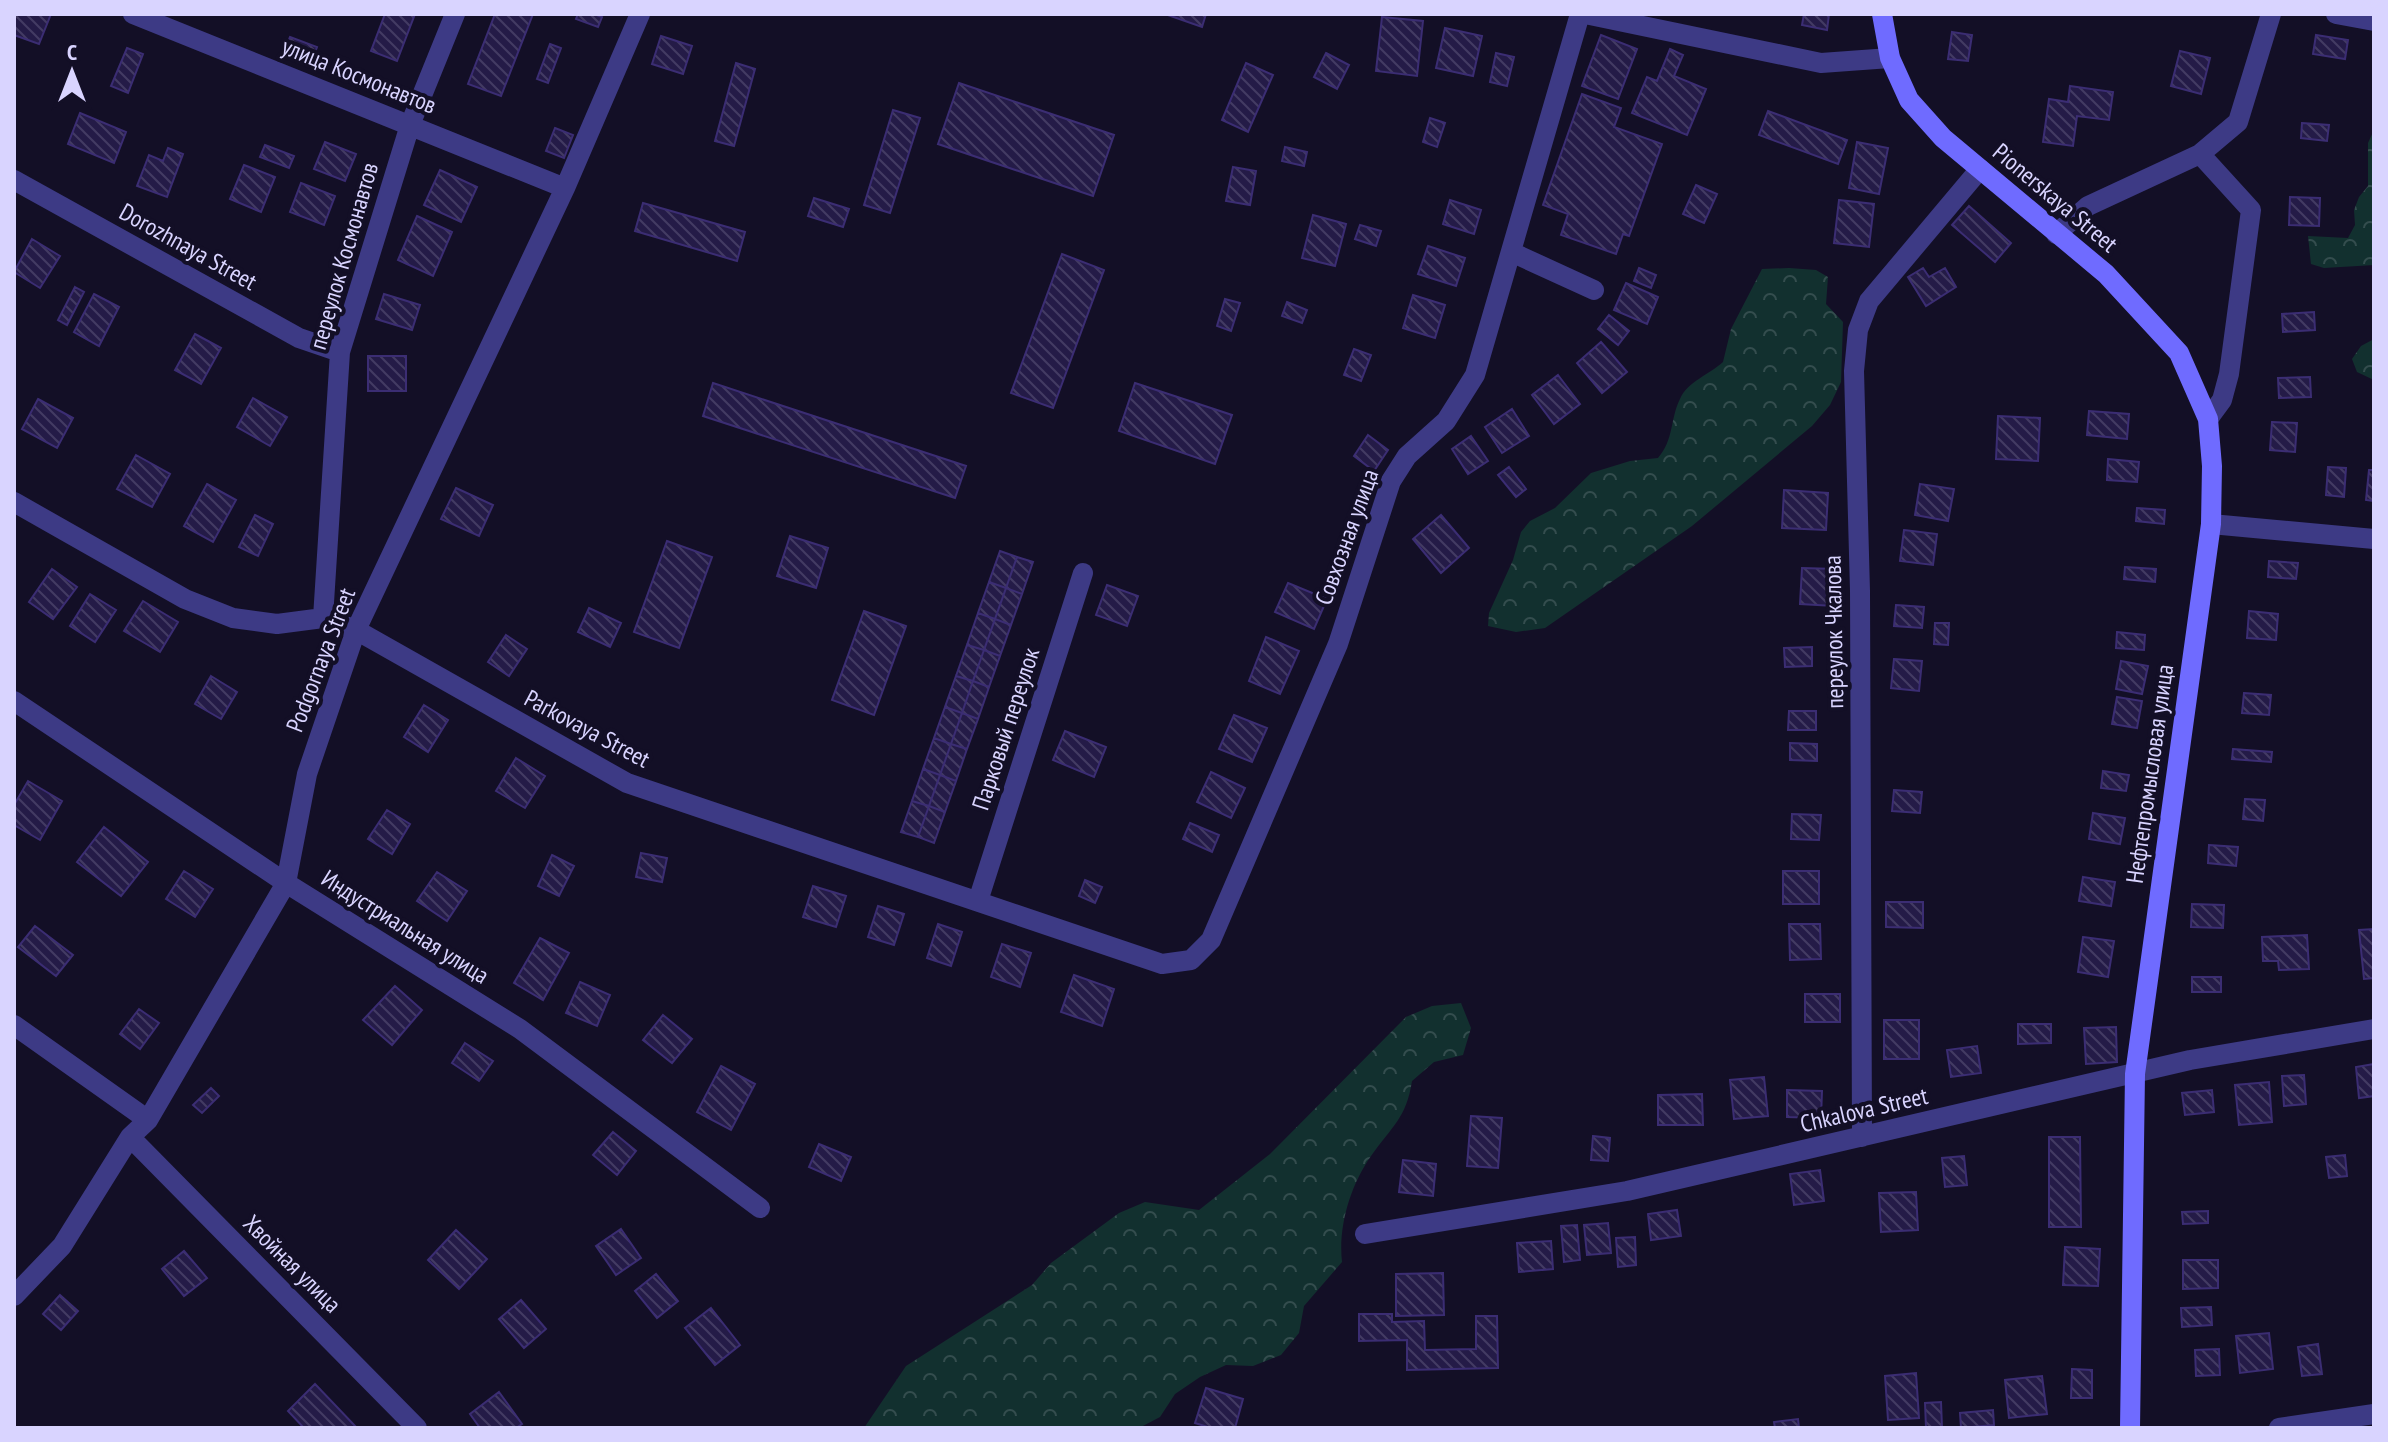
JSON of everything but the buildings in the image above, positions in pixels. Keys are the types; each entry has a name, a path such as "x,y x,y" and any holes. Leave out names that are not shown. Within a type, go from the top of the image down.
{"main road":[{"name":"Pionerskaya Street","path":"1882,14 1890,58 1909,100 1943,138 2106,274 2179,353 2208,419"},
{"name":"Нефтепромысловая улица","path":"2130,1428 2135,1074 2211,524 2208,419"}],"street":[{"name":"улица Космонавтов","path":"133,14 565,188"},
{"name":"переулок Космонавтов","path":"323,618 340,352 410,125 455,14"},
{"name":"Podgornaya Street","path":"14,1296 62,1246 130,1137 148,1120 286,883 307,774 356,630 565,188 640,14"},
{"path":"1582,14 1821,63 1890,58"},
{"name":"Совхозная улица","path":"1162,964 1191,960 1211,940 1338,644 1391,481 1407,456 1446,421 1475,375 1582,14"},
{"path":"2056,234 2088,206 2200,154 2238,122 2271,14"},
{"path":"2336,14 2374,21"},
{"name":"Нефтепромысловая улица","path":"2200,154 2251,210 2229,374 2222,400 2208,419"},
{"name":"переулок Чкалова","path":"1862,1137 1860,607 1854,371 1858,330 1869,301 1980,169"},
{"name":"Dorozhnaya Street","path":"14,180 299,338 340,352"},
{"path":"1511,252 1594,290"},
{"name":"Parkovaya Street","path":"14,502 185,599 233,618 277,624 323,618 356,630 627,783 1162,964"},
{"path":"2211,524 2374,539"},
{"name":"Парковый переулок","path":"978,901 1083,573"},
{"name":"Индустриальная улица","path":"14,701 286,883 520,1029 760,1208"},
{"path":"14,1025 148,1120"},
{"name":"Chkalova Street","path":"1365,1234 1627,1191 2190,1060 2374,1029"},
{"name":"Хвойная улица","path":"130,1137 417,1428"},
{"path":"2279,1428 2374,1414"}],"green space":[{"path":"2374,130 2374,265 2324,268 2311,264 2308,236 2348,238 2355,225 2354,210 2368,186 2368,143"},
{"path":"1762,269 1816,270 1828,277 1826,304 1843,322 1841,382 1830,405 1812,426 1692,526 1545,628 1516,632 1488,626 1489,613 1513,560 1521,532 1530,521 1555,508 1591,473 1630,461 1658,458 1667,444 1683,393 1723,362 1731,329"},
{"path":"2374,339 2374,380 2357,372 2352,359 2361,346"},
{"path":"1461,1003 1471,1028 1463,1055 1434,1062 1412,1081 1402,1114 1371,1156 1352,1193 1344,1221 1342,1262 1304,1306 1299,1333 1281,1355 1253,1366 1226,1365 1200,1377 1175,1394 1160,1417 1139,1428 864,1428 906,1366 1032,1285 1051,1263 1119,1213 1145,1202 1199,1210 1270,1154 1406,1017 1432,1006"}]}
